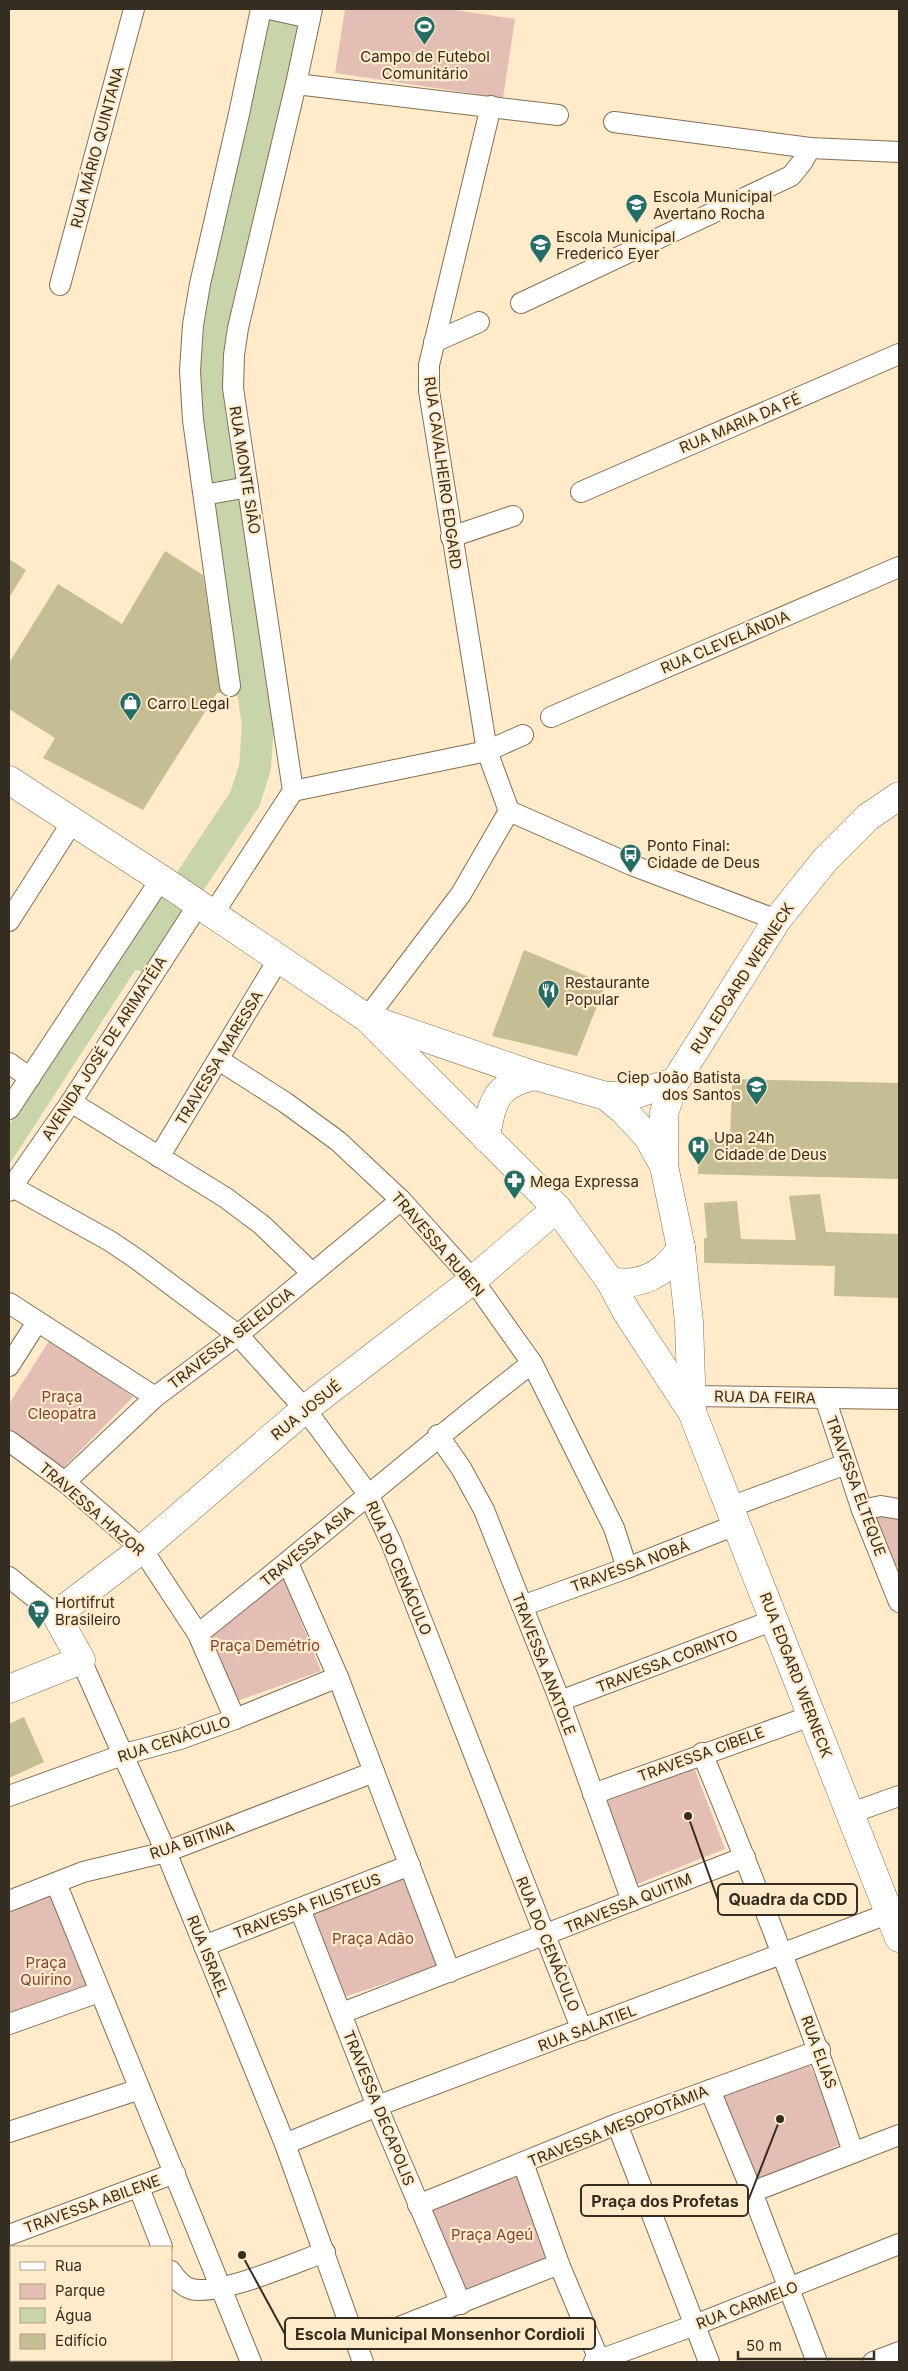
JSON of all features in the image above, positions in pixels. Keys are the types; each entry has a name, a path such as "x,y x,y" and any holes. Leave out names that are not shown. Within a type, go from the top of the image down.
{"main road":[{"path":"9,780 367,1018 557,1208 610,1282 626,1311 692,1404"},
{"name":"RUA EDGARD WERNECK","path":"664,1166 664,1112 675,1082 777,920 825,860 868,817 899,796"},
{"path":"367,1018 536,1076 606,1096 632,1094 675,1082"},
{"path":"486,1138 488,1122 495,1101 502,1090 519,1079 536,1076"},
{"path":"606,1096 624,1111 648,1137 664,1166 681,1248 689,1322 692,1404"},
{"name":"RUA JOSUÉ","path":"56,1615 142,1549 304,1409 473,1280 557,1208"},
{"path":"610,1282 630,1283 646,1280 670,1264 681,1248"},
{"name":"RUA EDGARD WERNECK","path":"692,1404 811,1716 899,1938"},
{"name":"RUA ISRAEL","path":"56,1615 81,1660"},
{"path":"9,1689 81,1660"}],"street":[{"name":"RUA MÁRIO QUINTANA","path":"60,285 134,9"},
{"path":"268,9 306,14"},
{"name":"RUA MONTE SIÃO","path":"268,9 239,114 200,284 193,325 190,371 193,420 225,491 293,791"},
{"name":"RUA MONTE SIÃO","path":"230,686 225,491 234,355 296,84 306,14"},
{"path":"296,84 558,115"},
{"name":"RUA CAVALHEIRO EDGARD","path":"491,106 434,342 429,365 429,391 451,538 487,751 509,811"},
{"path":"614,122 810,148 899,152"},
{"path":"521,303 791,176 803,161 810,148"},
{"path":"434,342 479,322"},
{"name":"RUA MARIA DA FÉ","path":"581,492 899,354"},
{"path":"451,538 513,516"},
{"name":"RUA CLEVELÂNDIA","path":"552,717 899,567"},
{"path":"9,1109 30,1078 186,896 293,791 487,751 523,735"},
{"path":"367,1018 461,894 509,811 634,866 777,920"},
{"path":"9,921 73,821"},
{"name":"AVENIDA JOSÉ DE ARIMATÉIA","path":"10,1188 72,1102 186,896"},
{"name":"TRAVESSA MARESSA","path":"160,1157 197,1092 219,1060 278,960"},
{"name":"TRAVESSA RUBEN","path":"219,1060 286,1103 338,1141 401,1200 473,1280 532,1363 614,1528 628,1568"},
{"path":"9,1063 30,1078"},
{"path":"72,1102 197,1179 262,1225 312,1273"},
{"name":"RUA DO CENÁCULO","path":"10,1188 124,1250 238,1335 304,1409 368,1494 391,1542 582,2030"},
{"name":"TRAVESSA SELEUCIA","path":"65,1482 155,1397 238,1335 401,1200"},
{"path":"9,1303 155,1397"},
{"path":"9,1366 37,1322"},
{"name":"TRAVESSA ASIA","path":"198,1634 288,1563 438,1435 532,1363"},
{"name":"RUA DA FEIRA","path":"692,1404 825,1398 899,1399"},
{"name":"TRAVESSA ELTEQUE","path":"825,1398 862,1510 896,1581 899,1602"},
{"name":"TRAVESSA ANATOLE","path":"438,1435 461,1468 484,1510 560,1701 632,1901"},
{"name":"TRAVESSA HAZOR","path":"9,1440 65,1482 142,1549 198,1634 235,1719"},
{"name":"TRAVESSA NOBÁ","path":"522,1606 628,1568 734,1516 749,1498 846,1464"},
{"path":"862,1510 881,1506 899,1509"},
{"path":"288,1563 338,1677 450,1972"},
{"name":"RUA ISRAEL","path":"9,1577 56,1615"},
{"name":"TRAVESSA CORINTO","path":"560,1701 774,1620"},
{"name":"RUA ISRAEL","path":"81,1660 125,1754 285,2144 363,2362"},
{"name":"RUA CENÁCULO","path":"9,1796 125,1754 180,1739 338,1677"},
{"name":"TRAVESSA CIBELE","path":"593,1794 702,1753 811,1716"},
{"name":"RUA ELIAS","path":"702,1753 745,1857 820,2050 853,2152"},
{"name":"RUA BITINIA","path":"9,1900 83,1872 166,1852 374,1772"},
{"path":"851,1813 899,1796"},
{"name":"TRAVESSA QUITIM","path":"342,2013 745,1857"},
{"name":"TRAVESSA FILISTEUS","path":"204,1946 410,1865"},
{"path":"56,1883 251,2362"},
{"name":"TRAVESSA DECAPOLIS","path":"300,1909 377,2106 461,2304"},
{"name":"RUA SALATIEL","path":"285,2144 377,2106 890,1913"},
{"path":"9,2024 99,1992"},
{"name":"TRAVESSA MESOPOTÂMIA","path":"418,2205 617,2124 820,2050"},
{"path":"9,2132 140,2089"},
{"path":"710,2090 790,2288 817,2362"},
{"path":"617,2124 708,2362"},
{"path":"752,2192 899,2135"},
{"path":"523,2163 559,2264 598,2362"},
{"name":"TRAVESSA ABILENE","path":"9,2235 175,2173"},
{"path":"139,2188 162,2246"},
{"name":"RUA CARMELO","path":"598,2362 899,2244"},
{"path":"172,2272 179,2282 191,2289 221,2288 324,2252"},
{"path":"356,2344 559,2264"},
{"path":"873,2362 899,2352"}],"green space":[{"name":"Campo de Futebol Comunitário","path":"345,9 449,9 515,19 503,98 335,73"},
{"name":"Praça Cleopatra","path":"51,1338 133,1397 61,1470 9,1433 9,1404"},
{"path":"873,1514 899,1516 899,1565 893,1568"},
{"name":"Praça Demétrio","path":"283,1577 321,1671 237,1701 211,1634"},
{"path":"693,1765 725,1849 632,1886 601,1796"},
{"name":"Praça Adão","path":"401,1875 438,1966 344,1997 312,1912"},
{"name":"Praça Quirino","path":"54,1887 95,1993 9,2023 9,1904"},
{"path":"807,2058 844,2143 753,2184 716,2094"},
{"name":"Praça Ageú","path":"519,2172 552,2262 465,2294 430,2206"}],"water":[{"path":"148,909 167,921 9,1165 9,1125"}],"building":[{"path":"165,551 203,575 221,693 217,693 143,810 43,758 55,738 9,709 9,663 58,584 122,624"},
{"path":"9,559 26,570 9,598"},
{"name":"Restaurante Popular","path":"524,950 606,984 577,1056 492,1036"},
{"path":"732,1079 899,1083 899,1179 698,1174 699,1139 730,1140"},
{"path":"820,1194 826,1232 899,1234 899,1298 834,1296 835,1266 704,1263 704,1238 707,1238 704,1203 737,1201 741,1239 796,1240 789,1196"},
{"path":"24,1717 44,1762 9,1778 9,1724"}],"waterway":[{"path":"141,955 245,799 255,767 258,725 213,419 211,372 221,313 285,9"}],"place":[{"name":"Campo de Futebol Comunitário","path":"425,46"},
{"name":"Escola Municipal Avertano Rocha","path":"637,224"},
{"name":"Escola Municipal Frederico Eyer","path":"540,264"},
{"name":"Carro Legal","path":"131,722"},
{"name":"Ponto Final: Cidade de Deus","path":"631,873"},
{"name":"Restaurante Popular","path":"549,1010"},
{"name":"Ciep João Batista dos Santos","path":"757,1105"},
{"name":"Upa 24h Cidade de Deus","path":"698,1165"},
{"name":"Mega Expressa","path":"514,1200"},
{"name":"Hortifrut Brasileiro","path":"39,1630"},
{"name":"Quadra da CDD","path":"688,1816"},
{"name":"Praça dos Profetas","path":"780,2119"},
{"name":"Escola Municipal Monsenhor Cordioli","path":"242,2255"}]}
